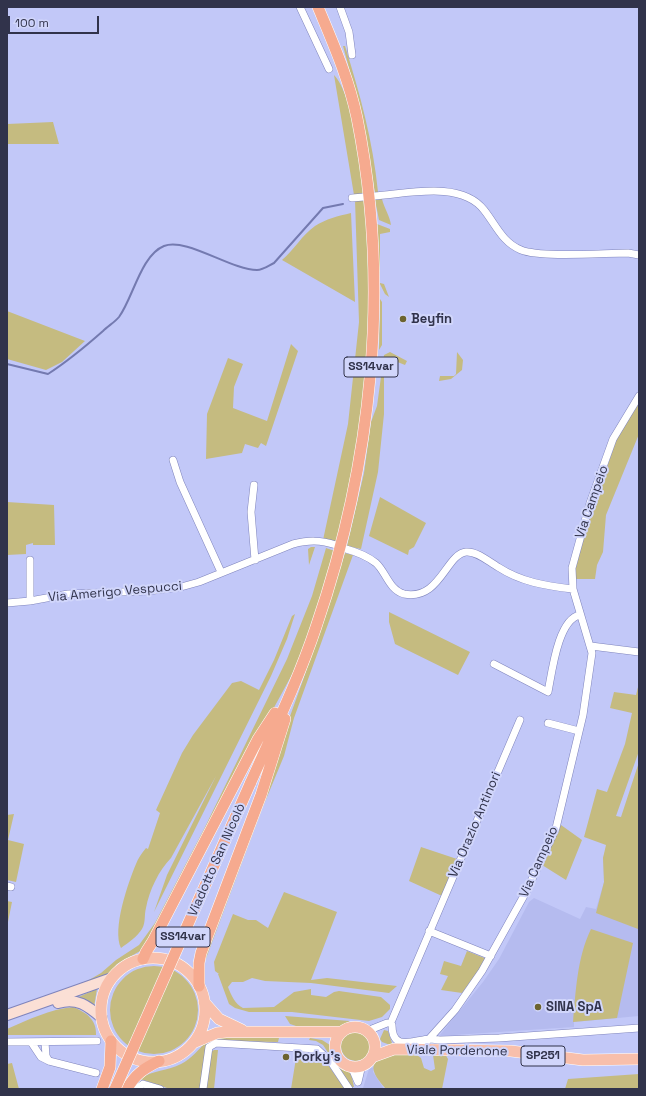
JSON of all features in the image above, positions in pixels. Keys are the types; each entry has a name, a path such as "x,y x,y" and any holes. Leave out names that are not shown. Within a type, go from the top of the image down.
{"highway":[{"path":"313,7 322,28 334,45"},
{"name":"SS14var","path":"294,684 320,614 342,545 364,442 373,332 375,285 367,182 356,117 346,78 318,7"},
{"path":"324,7 331,25 334,45"},
{"path":"143,959 258,739 276,713 284,695 294,684"},
{"path":"199,986 198,963 201,953 273,759 293,696 294,684"},
{"name":"Viadotto San Nicolò","path":"115,1089 294,684"},
{"path":"102,1089 110,1067 111,1041"},
{"path":"127,1089 136,1076 145,1068 160,1061"}],"main road":[{"name":"Viale Pordenone","path":"7,1015 112,978 128,965 143,959 161,959 176,963 188,972 199,986 204,1002 203,1024 192,1044"},
{"name":"Viale Pordenone","path":"112,978 103,997 102,1018 105,1029 111,1041 119,1050 132,1058 146,1062 160,1061 179,1055 192,1044 217,1033 244,1031 342,1032 355,1027 394,1050"},
{"path":"7,1021 65,1001 72,1000 86,1005 102,1018"},
{"name":"Viale Pordenone","path":"204,1002 219,1019 230,1026 244,1031"},
{"name":"Viale Pordenone","path":"311,1032 325,1038 335,1046 339,1059 351,1066"},
{"path":"335,1046 337,1038 342,1032"},
{"path":"370,1035 375,1050 372,1057"},
{"name":"Viale Pordenone","path":"362,1065 372,1057 394,1050 427,1045 511,1051 584,1060 639,1060"},
{"path":"351,1066 362,1065"}],"street":[{"path":"300,7 329,69"},
{"path":"340,7 349,32 352,55"},
{"path":"374,196 439,190 475,201 483,208 499,232 512,246 523,251 541,253 628,253 639,255"},
{"path":"352,198 364,197"},
{"name":"Via Campeio","path":"427,1045 471,988 491,956 526,892 556,828 583,715 592,653 573,589 572,568 590,502 613,439 639,396"},
{"path":"173,460 180,482 221,572"},
{"path":"254,485 251,512 255,560"},
{"name":"Via Amerigo Vespucci","path":"7,603 30,601 68,594 148,591 182,587 199,582 221,572 306,541 320,540 336,545"},
{"path":"346,549 361,554 377,564 393,587 404,594 421,592 429,588 442,576 460,554 466,552 479,556 525,581 573,589"},
{"path":"30,560 30,601"},
{"path":"494,664 548,692 557,651 566,624 573,616 580,615"},
{"path":"591,646 639,652"},
{"name":"Via Orazio Antinori","path":"390,1023 520,720"},
{"path":"548,723 579,731"},
{"path":"429,931 491,956"},
{"path":"370,1035 390,1023 392,1035 397,1041 421,1042 427,1045 440,1040 499,1038 639,1028"},
{"path":"7,1042 97,1041"},
{"path":"38,1042 41,1057 49,1061 96,1073"},
{"path":"38,1042 49,1061"},
{"path":"203,1089 208,1047 216,1043 317,1048 331,1062 348,1089"},
{"path":"359,1085 362,1065"},
{"path":"351,1066 359,1085"},
{"path":"136,1089 143,1084 160,1089"}],"shaded area":[{"path":"343,46 345,46 356,82 373,154 378,192 375,193 362,116"},
{"path":"334,75 341,84 351,114 358,149 364,194 354,195"},
{"path":"53,122 59,144 7,144 7,124"},
{"path":"382,199 391,225 379,220 375,200"},
{"path":"355,200 364,200 367,227 369,338 360,436 337,544 323,540 348,424 359,322"},
{"path":"351,213 355,302 282,260 315,226 328,220"},
{"path":"377,224 390,229 390,232 380,234 380,283 384,284 389,297 385,294 380,284"},
{"path":"380,299 382,302 382,345 379,350"},
{"path":"7,311 85,341 62,362 46,370 7,359"},
{"path":"291,344 298,351 266,446 261,443 258,448 245,444 242,453 206,459 207,414 228,358 243,364 234,387 233,408 267,421"},
{"path":"390,352 407,361 405,365 395,361 384,363 384,414 378,472 361,549 347,546 364,473 371,422 377,406 384,355"},
{"path":"457,352 463,360 462,370 451,379 439,381 440,376 454,376 456,374"},
{"path":"639,403 639,434 606,515 603,552 597,565 595,579 575,579 576,567 586,528 616,441 623,426"},
{"path":"380,497 426,523 414,547 409,550 408,555 369,536"},
{"path":"7,502 54,505 55,545 33,545 33,543 26,545 26,554 7,555"},
{"path":"315,547 309,565 308,549"},
{"path":"326,548 335,551 309,632 295,669 142,950 117,964 106,977 30,1002 89,980 101,973 116,960 139,945 155,923 204,829 287,659 312,596"},
{"path":"345,553 353,555 294,718 284,756 262,809 202,969 202,962 303,680"},
{"path":"389,612 470,652 458,675 395,644 389,622"},
{"path":"295,614 287,639 271,676 154,912 167,875 216,776 171,858 162,868 155,881 147,901 142,929 135,937 121,948 118,930 125,894 138,860 146,848 148,849 160,813 156,810 182,753 193,735 232,683 241,681 259,690 274,660 292,616"},
{"path":"639,683 639,751 616,816 621,817 639,762 638,929 596,913 604,882 603,858 606,845 584,837 597,789 607,792 625,744 632,713 610,708 614,692 636,695"},
{"path":"639,813 639,1016 574,1022 574,1027 439,1036 483,982 499,959 529,902 534,898 580,919 586,907 596,909 604,882 603,858 616,816 621,818"},
{"path":"14,814 8,840 24,844 16,882 7,880 7,815"},
{"path":"561,825 582,840 566,880 542,865"},
{"path":"421,847 457,859 442,896 409,881"},
{"path":"284,892 337,912 311,980 327,978 397,986 389,993 311,983 265,981 252,978 243,982 232,982 228,987 236,1002 243,1008 274,1007 294,992 311,989 311,995 326,997 339,991 381,997 390,1005 390,1009 382,1017 369,1021 292,1012 249,1012 235,1008 229,1004 219,974 215,971 214,962 233,914 248,920 256,920 268,928"},
{"path":"7,901 12,902 7,927"},
{"path":"591,929 633,943 617,1018 573,1022 576,986 580,963 586,940"},
{"path":"467,951 487,959 462,993 441,990 448,976 440,974 444,961 461,966"},
{"path":"154,966 171,970 185,979 194,993 198,1010 194,1027 185,1041 171,1050 154,1054 137,1050 123,1041 114,1027 110,1010 114,993 123,979 137,970"},
{"path":"97,989 94,1007 76,998"},
{"path":"73,1007 90,1017 95,1025 96,1035 7,1035 7,1029 23,1022 48,1012"},
{"path":"285,1016 350,1021 336,1028 296,1026 290,1024"},
{"path":"384,1030 388,1031 393,1046 382,1042 380,1039"},
{"path":"356,1031 362,1032 370,1040 370,1052 362,1060 356,1061 350,1060 342,1052 341,1046 342,1040 350,1032"},
{"path":"218,1038 279,1038 278,1042 214,1041"},
{"path":"310,1038 322,1040 330,1045 337,1061 351,1073 354,1087 351,1087 323,1045 316,1041 309,1040"},
{"path":"207,1041 200,1089 170,1089 140,1079 185,1062 192,1057"},
{"path":"218,1050 214,1089 206,1089 211,1052"},
{"path":"297,1052 321,1055 345,1089 291,1089"},
{"path":"401,1054 417,1055 421,1058 424,1068 431,1071 435,1069 433,1055 445,1054 448,1059 442,1089 386,1089 375,1074 373,1068 374,1064 383,1058"},
{"path":"12,1063 19,1089 7,1089 7,1064"},
{"path":"374,1067 373,1072 384,1089 364,1089 363,1088 369,1069"},
{"path":"639,1074 639,1089 565,1089 568,1079"}],"waterway":[{"path":"7,364 48,374 70,359 116,321 124,309 143,267 149,258 164,246 173,244 184,246 246,269 257,270 266,268 274,263 323,208 343,204"}],"place":[{"name":"Beyfin","path":"403,319"},
{"name":"SINA SpA","path":"538,1007"},
{"name":"Porky's","path":"286,1057"}]}
